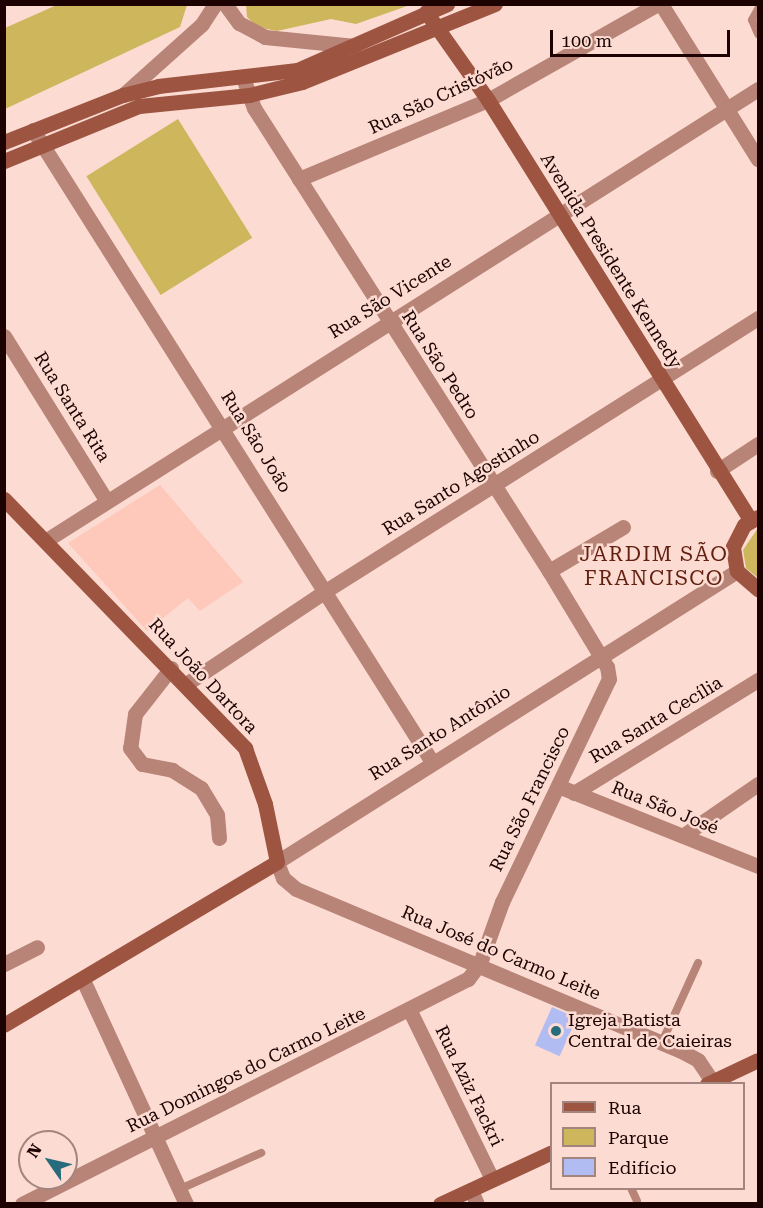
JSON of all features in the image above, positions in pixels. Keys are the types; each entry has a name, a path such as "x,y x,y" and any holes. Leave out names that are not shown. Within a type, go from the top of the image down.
{"street":[{"path":"123,94 194,31 215,4"},
{"path":"225,4 239,23 265,37 355,46"},
{"path":"4,142 123,94 158,86 297,70 447,4"},
{"path":"4,162 139,106 249,95 302,82 436,25 495,4"},
{"path":"659,4 759,159"},
{"name":"Rua São Cristóvão","path":"299,179 488,100 659,4"},
{"name":"Avenida Presidente Kennedy","path":"426,12 488,100 717,471 754,518"},
{"name":"Rua São Pedro","path":"243,78 249,95 299,179 600,655"},
{"name":"Rua São Vicente","path":"45,541 388,320 729,110 759,89"},
{"name":"Rua São João","path":"33,130 223,425 432,762"},
{"name":"Rua Santo Agostinho","path":"186,684 327,590 759,318"},
{"name":"Rua Santa Rita","path":"4,336 106,500"},
{"path":"717,471 759,444"},
{"name":"Rua João Dartora","path":"4,499 230,730 254,766 277,862"},
{"path":"754,518 733,547 737,571 759,590"},
{"path":"549,571 623,527"},
{"name":"Rua Santo Antônio","path":"277,862 600,655 737,571"},
{"path":"609,672 625,641"},
{"path":"600,655 609,672"},
{"path":"171,668 135,714 130,748 133,758 172,770 201,788 217,815 219,838"},
{"name":"Rua São Francisco","path":"480,963 502,902 558,786 609,672"},
{"name":"Rua Santa Cecília","path":"574,793 759,680"},
{"path":"684,835 759,784"},
{"name":"Rua São José","path":"558,786 759,866"},
{"path":"4,1025 83,980 277,862"},
{"name":"Rua José do Carmo Leite","path":"277,862 283,878 296,889 480,963 662,1042 698,1060 709,1082"},
{"path":"4,964 37,947"},
{"name":"Rua Domingos do Carmo Leite","path":"22,1203 410,1011 468,980 480,963"},
{"path":"83,980 186,1203"},
{"name":"Rua Aziz Fackri","path":"410,1011 492,1179"},
{"path":"709,1082 759,1060"},
{"path":"440,1203 474,1196 492,1179 550,1153"}],"lane":[{"path":"758,34 752,20 759,9"},
{"path":"662,1042 698,963"},
{"path":"180,1188 261,1153"},
{"path":"632,1190 637,1200"}],"shaded area":[{"path":"160,485 243,582 200,611 188,598 147,631 68,543"}],"green space":[{"path":"59,4 187,5 180,27 5,109 5,28"},
{"path":"246,5 410,5 356,24 331,19 277,31 257,27 247,17"},
{"path":"178,119 252,238 161,295 86,176"},
{"path":"758,528 758,578 746,568 743,550"}],"building":[{"name":"Igreja Batista Central de Caieiras","path":"552,1007 577,1018 560,1056 535,1045"}],"place":[{"name":"Igreja Batista Central de Caieiras","path":"556,1031"}],"district":[{"name":"JARDIM SÃO FRANCISCO","path":"654,566"}]}
